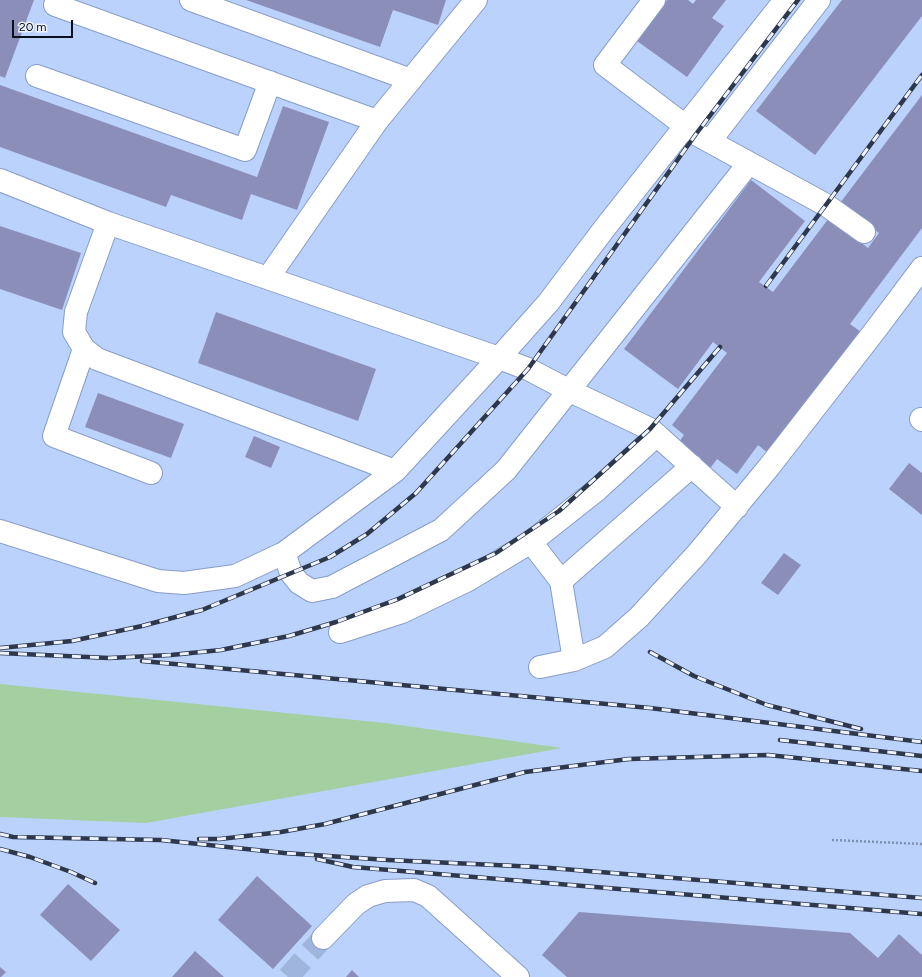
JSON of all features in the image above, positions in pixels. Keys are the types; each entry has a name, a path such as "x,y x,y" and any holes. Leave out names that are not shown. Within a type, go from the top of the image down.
{"lane":[{"path":"192,0 411,80"},
{"path":"268,278 377,121 476,0"},
{"path":"654,0 605,65 686,126 710,141 826,205 864,232"},
{"path":"0,531 158,581 184,583 235,576 284,552 395,472 499,358 548,303 604,229 785,0"},
{"path":"710,141 819,0"},
{"path":"55,5 377,121"},
{"path":"36,76 245,150 270,82"},
{"path":"284,552 292,573 299,583 312,591 332,587 441,530 506,470 749,163"},
{"path":"0,180 108,223 528,369 568,390 650,428 736,507"},
{"path":"108,223 76,312 74,332 84,350 97,359 395,472"},
{"path":"540,666 574,660 605,647 639,617 697,554 736,507 802,425 922,268"},
{"path":"84,350 54,436 150,473"},
{"path":"340,632 402,612 462,583 531,542 598,489 657,435"},
{"path":"561,581 692,466"},
{"path":"531,542 561,581 574,660"},
{"path":"323,938 356,904 368,896 385,891 414,890 428,896 518,977"}],"path":[{"path":"832,840 922,844"}],"green space":[{"path":"0,684 385,723 562,748 146,823 0,817"}],"building":[{"path":"0,0 34,0 5,78 0,76"},
{"path":"246,0 446,0 438,25 393,10 380,47"},
{"path":"667,0 688,0 693,4 696,0 726,0 712,18 724,26 687,77 637,41"},
{"path":"842,0 922,0 922,16 815,155 756,111"},
{"path":"0,85 257,177 283,106 329,122 297,210 251,194 242,220 171,195 166,207 0,147"},
{"path":"922,95 922,228 850,324 864,334 772,456 758,445 737,474 717,459 709,470 677,445 684,435 672,425 727,353 713,342 678,389 624,349 751,180 805,221 759,282 773,292 829,218 868,248 879,233 840,203"},
{"path":"0,226 81,253 62,310 0,289"},
{"path":"216,312 376,369 358,421 198,363"},
{"path":"98,393 184,424 171,458 85,427"},
{"path":"254,436 280,447 271,468 245,457"},
{"path":"909,463 922,473 922,515 889,489"},
{"path":"784,553 801,565 778,595 761,583"},
{"path":"257,876 312,926 273,969 218,920"},
{"path":"68,884 120,930 91,961 40,915"},
{"path":"579,912 850,933 878,958 899,934 922,955 922,977 567,977 542,955"},
{"path":"195,951 224,977 172,977"},
{"path":"0,967 6,972 1,977 0,977"},
{"path":"352,970 359,977 346,977"}],"tunnel":[{"path":"288,977 323,938"}],"railway":[{"path":"0,648 72,641 142,626 202,610 330,557 367,534 416,493 528,369 696,134 798,0"},
{"path":"766,286 922,75"},
{"path":"0,653 109,658 171,655 221,650 289,636 336,622 398,599 496,553 559,511 650,429 720,347"},
{"path":"650,652 694,676 767,705 861,729"},
{"path":"142,661 650,708 922,742"},
{"path":"780,740 922,756"},
{"path":"199,839 220,839 281,832 325,824 525,772 629,759 768,755 922,771"},
{"path":"0,834 13,837 161,840 284,853 388,860 538,867 922,898"},
{"path":"0,849 30,857 71,872 95,883"},
{"path":"317,859 353,867 922,914"}]}
